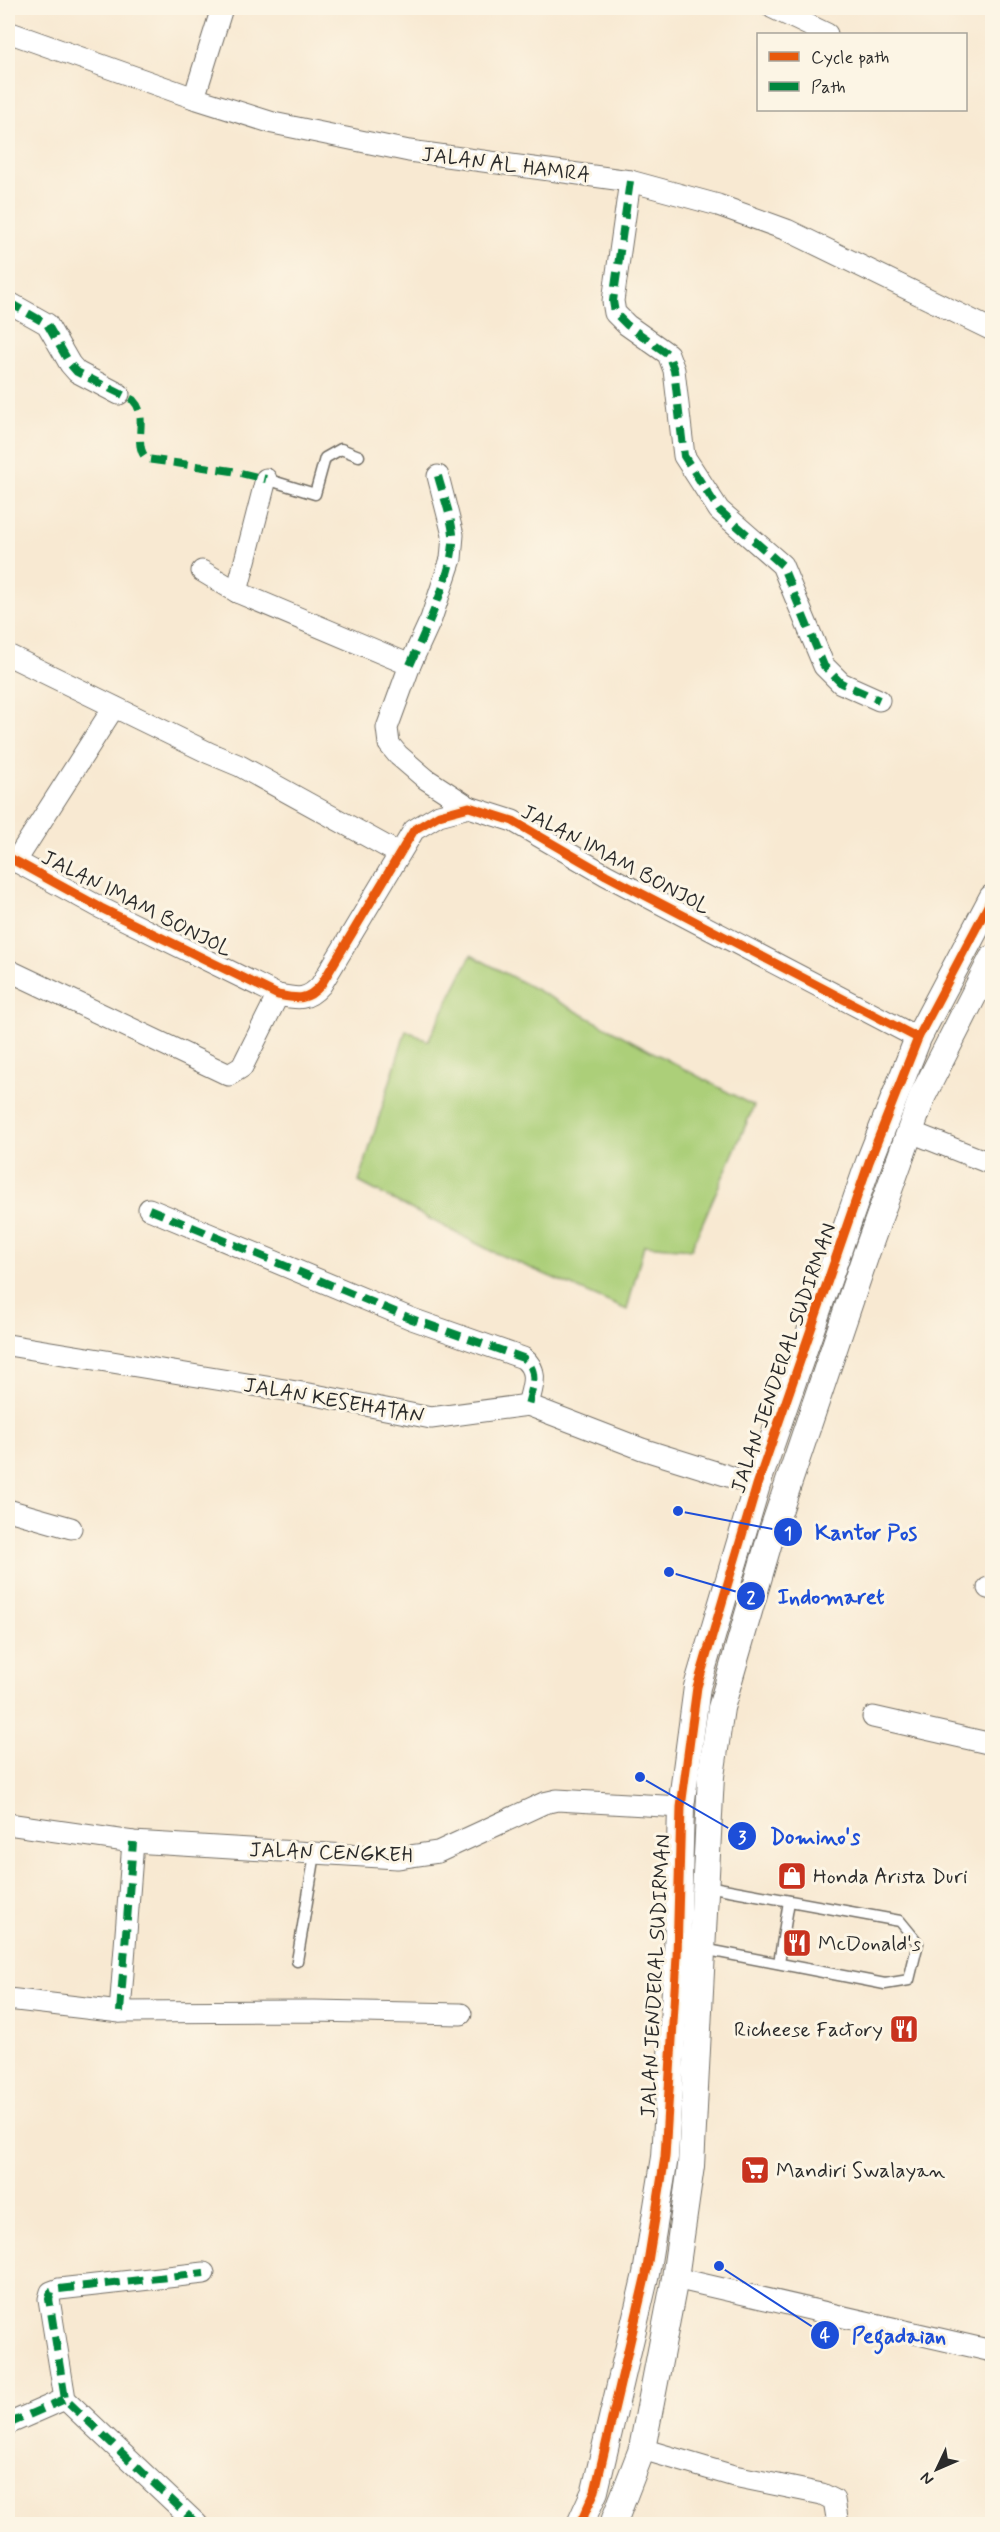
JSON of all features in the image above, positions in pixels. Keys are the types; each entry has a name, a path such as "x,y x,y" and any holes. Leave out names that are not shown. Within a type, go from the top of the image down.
{"street":[{"path":"194,98 222,8"},
{"path":"773,8 825,33"},
{"name":"JALAN AL HAMRA","path":"8,32 194,98 273,123 410,151 630,181 718,205 787,230 993,330"},
{"path":"630,181 613,301 615,313 627,325 668,354 674,370 684,456 719,510 782,565 824,666 841,683 879,700"},
{"path":"8,302 47,324 77,372 119,394"},
{"path":"438,476 453,535 451,559 387,728 389,744 398,755 426,779 470,807"},
{"path":"237,592 266,479"},
{"path":"202,572 237,592 410,664"},
{"path":"8,655 240,766 398,853"},
{"path":"11,859 114,707"},
{"name":"JALAN IMAM BONJOL","path":"11,859 101,908 278,995 302,1000 316,991 414,830 439,815 470,807 513,821 606,875 918,1038"},
{"name":"JALAN JENDERAL SUDIRMAN","path":"580,2524 595,2491 631,2341 657,2215 670,2081 677,1956 681,1807 697,1687 757,1485 869,1161 918,1038 993,898"},
{"path":"613,2524 642,2450 675,2278 693,2143 711,1776 721,1708 748,1611 862,1264 923,1095 993,959"},
{"path":"8,970 229,1075 242,1067 278,995"},
{"path":"911,1132 993,1164"},
{"path":"150,1209 402,1315 523,1358 531,1364 535,1374 528,1405"},
{"name":"JALAN KESEHATAN","path":"8,1346 303,1393 431,1418 528,1405 642,1449 757,1485"},
{"path":"8,1510 71,1528"},
{"path":"722,1601 748,1611"},
{"path":"873,1717 993,1744"},
{"name":"JALAN CENGKEH","path":"8,1824 133,1842 397,1858 438,1852 544,1803 557,1800 681,1807"},
{"path":"120,2012 133,1842"},
{"path":"8,1999 120,2012 314,2011 461,2014"},
{"path":"197,2524 65,2399 49,2299 51,2292 59,2289 204,2273"},
{"path":"675,2278 993,2351"},
{"path":"8,2424 65,2399"},
{"path":"642,2450 734,2475 822,2494 834,2500 838,2524"}],"lane":[{"path":"266,479 315,494 325,458 341,448 359,456"},
{"path":"297,1961 315,1854"},
{"path":"704,1949 885,1984 909,1980 918,1942 900,1921 707,1886"},
{"path":"779,1963 789,1901"}],"green space":[{"path":"471,955 754,1106 691,1249 644,1245 627,1310 491,1251 359,1182 406,1030 428,1041"}],"marked path":[{"path":"630,181 613,301 615,313 627,325 668,354 674,370 684,456 719,510 782,565 824,666 841,683 879,700"},
{"path":"8,302 47,324 77,372 133,400 140,414 140,446 147,459 232,471 266,479"},
{"path":"410,665 438,600 453,548 449,512 438,476"},
{"path":"149,1209 412,1319 523,1358 532,1368 533,1374 533,1386 528,1405"},
{"path":"120,2012 133,1842"},
{"path":"197,2524 65,2399 49,2299 51,2292 59,2289 204,2273"},
{"path":"8,2424 65,2399"}],"cycle path":[{"path":"8,857 101,908 278,995 302,998 321,985 414,830 439,815 469,807 513,821 606,875 918,1038"},
{"path":"580,2524 595,2491 646,2274 665,2157 677,1956 681,1807 697,1687 757,1485 869,1162 918,1038 992,898"}],"place":[{"name":"Kantor Pos","path":"678,1511"},
{"name":"Indomaret","path":"669,1572"},
{"name":"Domino's","path":"640,1777"},
{"name":"Honda Arista Duri","path":"792,1876"},
{"name":"McDonald's","path":"797,1943"},
{"name":"Richeese Factory","path":"904,2029"},
{"name":"Mandiri Swalayan","path":"755,2170"},
{"name":"Pegadaian","path":"719,2266"}]}
